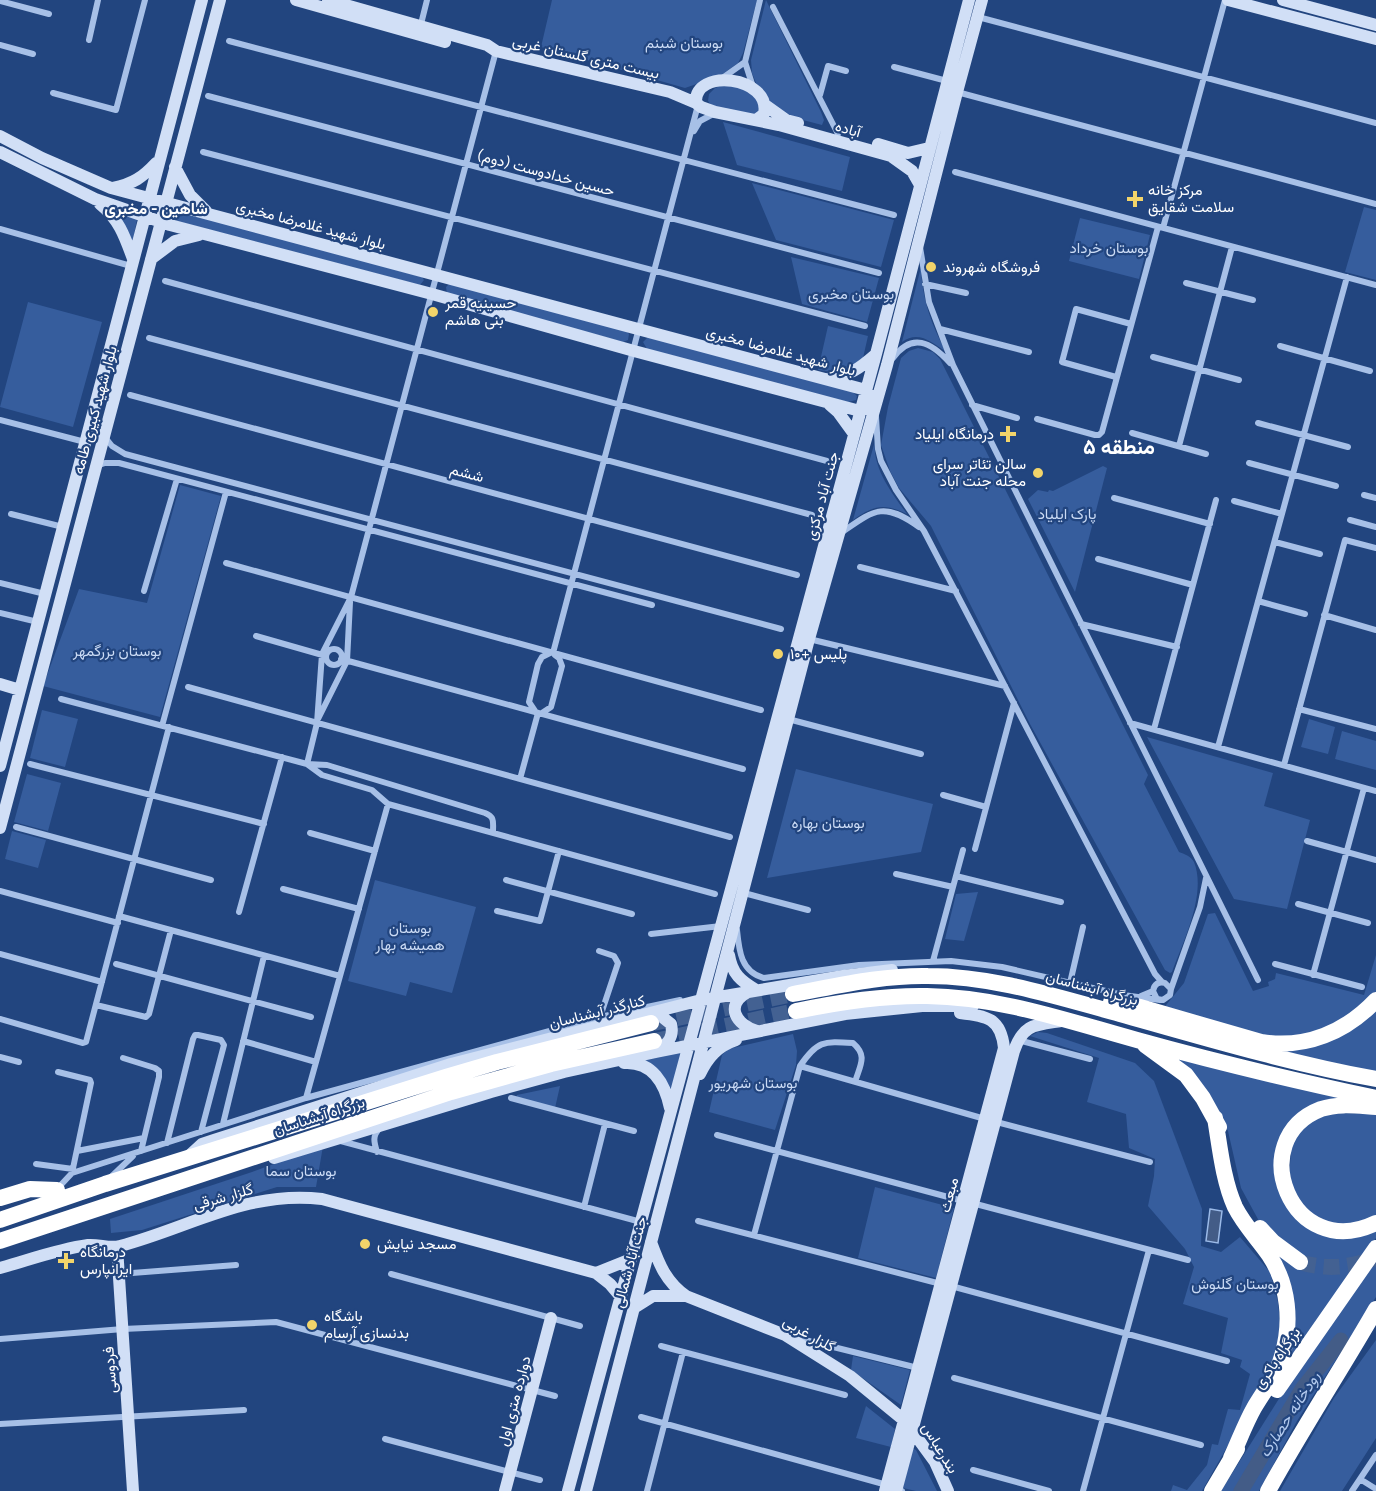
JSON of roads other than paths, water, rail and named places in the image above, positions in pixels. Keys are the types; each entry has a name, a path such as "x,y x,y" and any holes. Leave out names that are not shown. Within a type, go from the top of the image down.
{"highway":[{"name":"بزرگراه آبشناسان","path":"793,994 894,978 958,977 1028,989 1318,1069 1376,1079"},
{"path":"796,1011 866,999 928,996 1000,1004 1317,1086 1376,1098"},
{"path":"1063,998 1140,1006 1261,1042 1281,1044 1309,1041 1331,1034 1364,1013 1376,1000"},
{"name":"بزرگراه آبشناسان","path":"0,1220 187,1158 647,1018"},
{"path":"1140,1041 1186,1075 1203,1098 1222,1133 1238,1188 1248,1211 1273,1242 1300,1262"},
{"name":"بزرگراه آبشناسان","path":"0,1240 451,1092 551,1064 655,1046"},
{"path":"1376,1107 1336,1106 1320,1110 1309,1116 1296,1128 1287,1142 1281,1169 1288,1196 1299,1212 1310,1221 1331,1230 1340,1231 1358,1231 1376,1223"},
{"path":"1215,1118 1228,1188 1246,1225 1276,1266 1285,1294 1288,1315 1287,1338 1282,1359 1254,1409 1231,1458"},
{"path":"0,1198 30,1189 87,1190"},
{"path":"0,1207 57,1190"},
{"name":"بزرگراه باکری","path":"1212,1491 1231,1458 1326,1317 1376,1248"},
{"path":"1268,1491 1297,1438 1338,1376 1376,1309"},
{"path":"1338,1376 1376,1330"}],"main road":[{"name":"بلوار شهید کبیری طامه","path":"0,766 202,0"},
{"name":"بلوار شهید کبیری طامه","path":"0,828 220,0"},
{"name":"بیست متری گلستان غربی","path":"296,0 487,45 496,51 697,100"},
{"name":"بیست متری گلستان غربی","path":"328,0 419,30"},
{"name":"جنت آباد مرکزی","path":"704,1041 744,893 757,816 854,434 969,0"},
{"name":"جنت آباد مرکزی","path":"689,1045 722,926 788,719 887,365 982,0"},
{"path":"1226,0 1376,39"},
{"path":"1283,0 1376,25"},
{"path":"697,100 718,81 740,82 755,91 765,105 764,114 756,120"},
{"name":"آباده","path":"697,100 715,112 756,120 891,156 901,156 929,148"},
{"name":"آباده","path":"765,105 786,120 838,134 901,156 921,185"},
{"name":"بلوار شهید غلامرضا مخبری","path":"0,136 42,158 111,188 866,390 876,404"},
{"path":"0,152 95,199 203,235 432,294 860,411 876,404"},
{"path":"111,188 128,185 141,178 159,160"},
{"path":"175,167 190,195 209,213"},
{"path":"95,199 122,227 132,262"},
{"path":"151,259 175,241 192,235 203,235"},
{"path":"826,380 860,369 876,354"},
{"path":"827,402 838,412 854,434"},
{"path":"0,684 20,690"},
{"path":"11,727 20,723 26,730"},
{"path":"647,1018 697,992 716,949"},
{"path":"729,951 733,971 753,991 738,999 735,1008 737,1021 757,1031"},
{"name":"کنارگذر آبشناسان","path":"647,1018 701,1000 871,971 927,968 980,972 1028,989"},
{"path":"655,1046 689,1045 878,1009 922,1006 1024,1009"},
{"name":"مبعث","path":"878,1009 961,1013 992,1019 999,1027 1004,1048 990,1121"},
{"path":"194,1177 278,1158 491,1092 669,1042 672,1036 671,1024 661,1016 647,1018"},
{"path":"1017,1040 1025,1029 1038,1024 1066,1020"},
{"path":"688,1099 703,1066 718,1048 778,1027"},
{"name":"مبعث","path":"893,1489 990,1121 1017,1040"},
{"name":"جنت آباد شمالی","path":"586,1491 704,1041"},
{"name":"جنت آباد شمالی","path":"568,1491 689,1045"},
{"path":"564,1072 629,1062 645,1066 664,1084 671,1111"},
{"path":"660,1150 668,1148 674,1154"},
{"name":"گلزار شرقی","path":"0,1268 91,1245 117,1247 238,1205 284,1197 303,1197 322,1199 596,1273 621,1297"},
{"name":"گلزار غربی","path":"651,1242 669,1282 686,1296 785,1335 850,1376 909,1425"},
{"name":"فردوسی","path":"117,1247 133,1491"},
{"path":"596,1273 631,1259"},
{"name":"گلزار غربی","path":"634,1308 653,1296 686,1296"},
{"name":"دوارده متری اول","path":"505,1491 551,1318"},
{"name":"بندرعباس","path":"909,1425 935,1462 948,1491"}],"street":[{"path":"89,40 98,0"},
{"path":"53,93 116,110 145,0"},
{"path":"419,30 427,0"},
{"path":"755,91 745,62 760,0"},
{"path":"1037,419 1099,435 1184,153 1226,0"},
{"path":"1,2 49,14"},
{"path":"773,7 838,134"},
{"path":"978,17 1376,123"},
{"path":"229,41 894,215"},
{"path":"0,45 33,54"},
{"path":"306,764 317,723 344,660 351,597 496,51"},
{"path":"718,81 745,62"},
{"path":"819,96 828,66 846,70"},
{"path":"894,67 947,81"},
{"path":"957,92 1376,204"},
{"name":"حسین خدادوست (دوم)","path":"208,96 879,273"},
{"path":"553,653 691,137 697,100"},
{"path":"691,137 700,121 715,112"},
{"path":"203,152 865,326"},
{"path":"955,172 1376,285"},
{"path":"0,229 132,262"},
{"path":"919,237 928,302 953,365 1258,980"},
{"path":"1179,446 1232,247"},
{"path":"1218,747 1347,278"},
{"path":"165,281 826,461"},
{"path":"1186,283 1253,300"},
{"path":"925,284 966,293"},
{"path":"1116,377 1062,362 1076,309 1131,324"},
{"path":"940,329 1029,352"},
{"path":"148,338 812,515"},
{"path":"887,365 904,346 916,342 935,348 953,365"},
{"path":"1280,346 1370,371"},
{"path":"1153,357 1239,380"},
{"name":"ششم","path":"130,395 797,575"},
{"path":"876,404 878,449 896,490 924,531 1155,974 1170,989"},
{"path":"972,405 1017,418"},
{"path":"0,420 85,442"},
{"path":"1258,423 1348,447"},
{"path":"1132,433 1206,454"},
{"path":"104,435 112,446 125,453 781,629"},
{"path":"96,466 118,462 652,605"},
{"path":"1249,463 1336,486"},
{"path":"144,591 177,479"},
{"path":"0,1019 86,1042 151,795 165,727 226,492"},
{"path":"1364,495 1376,498"},
{"path":"1114,498 1210,524"},
{"path":"1154,729 1216,500"},
{"path":"1234,501 1282,514"},
{"path":"838,535 869,514 881,510 903,515 924,531"},
{"path":"10,514 63,527"},
{"path":"1350,520 1376,527"},
{"path":"1284,765 1345,540 1376,548"},
{"path":"1275,542 1320,554"},
{"path":"1098,559 1193,585"},
{"path":"226,563 761,710"},
{"path":"860,567 956,591"},
{"path":"0,583 45,594"},
{"path":"317,723 324,655 351,597"},
{"path":"1258,601 1305,614"},
{"path":"0,613 38,622"},
{"path":"1324,615 1376,630"},
{"path":"1081,624 1177,646"},
{"path":"256,636 324,655 331,664 338,664 344,660"},
{"path":"809,639 1005,687"},
{"path":"324,655 336,650 340,652 344,660 743,769"},
{"path":"538,713 548,710 552,704 562,666 560,658 553,653"},
{"path":"538,713 532,709 529,702 538,664 542,657 553,653"},
{"path":"188,687 730,837"},
{"path":"61,699 306,764 327,765 485,813 494,820 493,832"},
{"path":"975,849 1014,703"},
{"path":"1299,709 1376,729"},
{"path":"520,779 538,713"},
{"path":"788,719 921,754"},
{"path":"1130,723 1376,791"},
{"path":"239,912 282,757"},
{"path":"306,764 322,775 372,790 388,804 715,894"},
{"path":"30,765 264,824"},
{"path":"1313,975 1364,788"},
{"path":"943,795 986,807"},
{"path":"306,1098 388,804"},
{"path":"16,827 211,880"},
{"path":"310,833 375,850"},
{"path":"1307,841 1376,860"},
{"path":"933,961 963,850"},
{"path":"497,911 540,921 559,851"},
{"path":"896,873 953,888"},
{"path":"956,876 1061,902"},
{"path":"736,924 744,964 752,974 764,978 859,964 933,961 985,964 1160,1000 1168,997 1200,907 1206,877"},
{"path":"506,880 632,914"},
{"path":"284,889 359,909"},
{"path":"0,891 118,920 171,930 340,976"},
{"path":"744,893 808,910"},
{"path":"1298,904 1368,923"},
{"path":"651,934 722,926"},
{"path":"1070,982 1083,927"},
{"path":"96,1005 146,1017 149,1014 171,930"},
{"path":"599,951 614,956 618,963 600,1017"},
{"path":"0,954 102,982"},
{"path":"223,1124 264,956"},
{"path":"116,964 311,1017"},
{"path":"1275,964 1362,987"},
{"path":"1155,974 1155,997 1160,1000"},
{"path":"1137,997 1175,976"},
{"path":"36,1164 73,1171 306,1098 600,1017 684,999"},
{"path":"167,1143 195,1035 223,1042 224,1045 201,1132"},
{"path":"1017,1040 1090,1059"},
{"path":"243,1041 316,1062"},
{"path":"754,1235 800,1066 814,1047 825,1042 853,1043 860,1049 863,1057 855,1082"},
{"path":"0,1056 19,1062"},
{"path":"105,1184 138,1152 144,1138 159,1077 159,1071 155,1068 123,1058"},
{"path":"800,1066 990,1121 1150,1162"},
{"path":"43,1205 73,1171 91,1083 90,1080 58,1072"},
{"path":"511,1098 634,1131"},
{"path":"584,1207 605,1124"},
{"path":"378,1152 374,1135 381,1127"},
{"path":"717,1135 1188,1260"},
{"path":"77,1151 144,1138"},
{"path":"336,1140 641,1222"},
{"path":"698,1221 1227,1361"},
{"path":"1083,1491 1149,1250"},
{"path":"119,1274 236,1265"},
{"path":"391,1275 580,1326"},
{"path":"0,1339 123,1329 276,1322 555,1396"},
{"path":"785,1335 923,1370"},
{"path":"661,1346 845,1395"},
{"path":"647,1491 683,1352"},
{"path":"954,1378 1201,1445"},
{"path":"0,1424 244,1410"},
{"path":"641,1417 893,1489"},
{"path":"385,1439 540,1480"},
{"path":"1353,1491 1376,1455"},
{"path":"973,1470 1049,1491"},
{"path":"1360,1479 1376,1489"}],"waterway":[{"name":"رودخانه حصارک","path":"1241,1491 1302,1389 1341,1340"}],"tunnel":[{"path":"653,1023 793,994"},
{"path":"655,1041 796,1011"},
{"path":"1300,1262 1309,1265 1338,1267 1375,1258"}],"place":[{"name":"مرکز خانه سلامت شقایق","path":"1135,199"},
{"name":"فروشگاه شهروند","path":"931,267"},
{"name":"حسینیه قمر بنی هاشم","path":"433,312"},
{"name":"درمانگاه ایلیاد","path":"1008,434"},
{"name":"سالن تئاتر سرای محله جنت آباد","path":"1038,473"},
{"name":"پلیس +۱۰","path":"778,654"},
{"name":"مسجد نیایش","path":"365,1244"},
{"name":"درمانگاه ایرانپارس","path":"66,1261"},
{"name":"باشگاه بدنسازی آرسام","path":"312,1325"}],"district":[{"name":"شاهین - مخبری","path":"156,208"},
{"name":"منطقه ۵","path":"1119,447"}],"park label":[{"name":"بوستان شبنم","path":"684,43"},
{"name":"بوستان خرداد","path":"1109,248"},
{"name":"بوستان مخبری","path":"851,294"},
{"name":"پارک ایلیاد","path":"1067,514"},
{"name":"بوستان بزرگمهر","path":"117,651"},
{"name":"بوستان بهاره","path":"828,823"},
{"name":"بوستان همیشه بهار","path":"410,936"},
{"name":"بوستان شهریور","path":"753,1083"},
{"name":"بوستان سما","path":"301,1171"},
{"name":"بوستان گلنوش","path":"1235,1284"}]}
